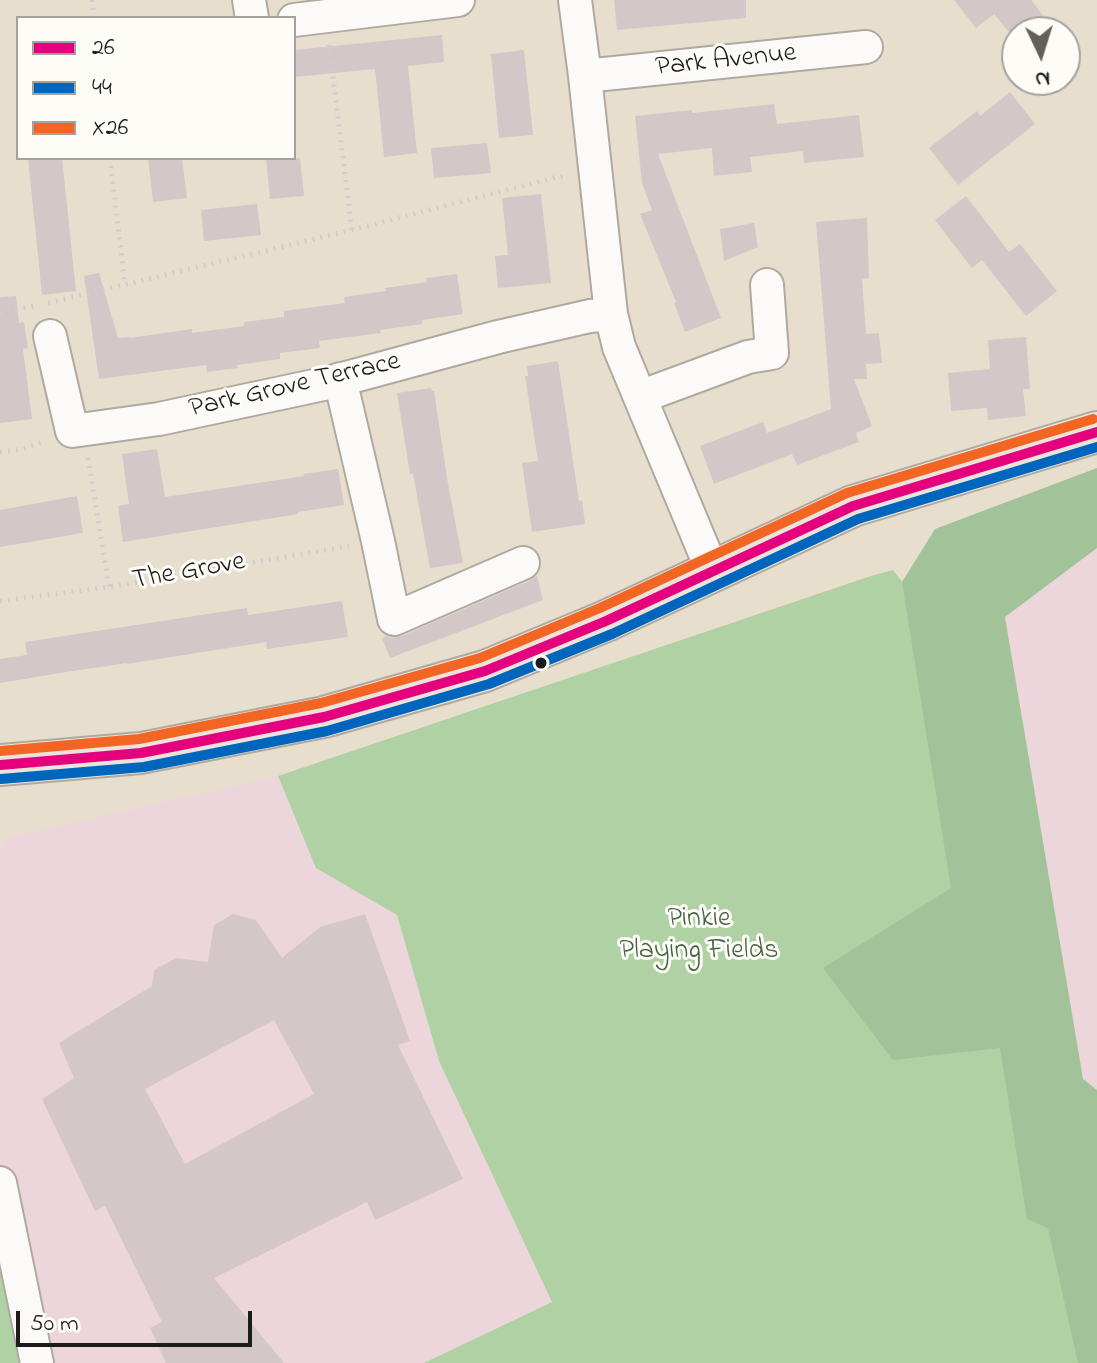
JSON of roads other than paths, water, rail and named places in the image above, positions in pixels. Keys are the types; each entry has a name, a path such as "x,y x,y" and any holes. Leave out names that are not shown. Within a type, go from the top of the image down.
{"main road":[{"path":"0,765 141,753 324,717 485,671 606,621 853,506 1097,432"}],"street":[{"path":"310,18 458,0"},
{"path":"575,0 611,314 619,347 712,570"},
{"name":"Park Avenue","path":"585,76 866,47"},
{"path":"640,397 748,357 772,353 767,285"},
{"name":"Park Grove Terrace","path":"50,336 78,430 159,419 340,379 498,337 611,314"},
{"path":"340,379 394,619 523,563"},
{"path":"0,1183 37,1363"}],"park label":[{"name":"Pinkie Playing Fields","path":"699,936"}]}
